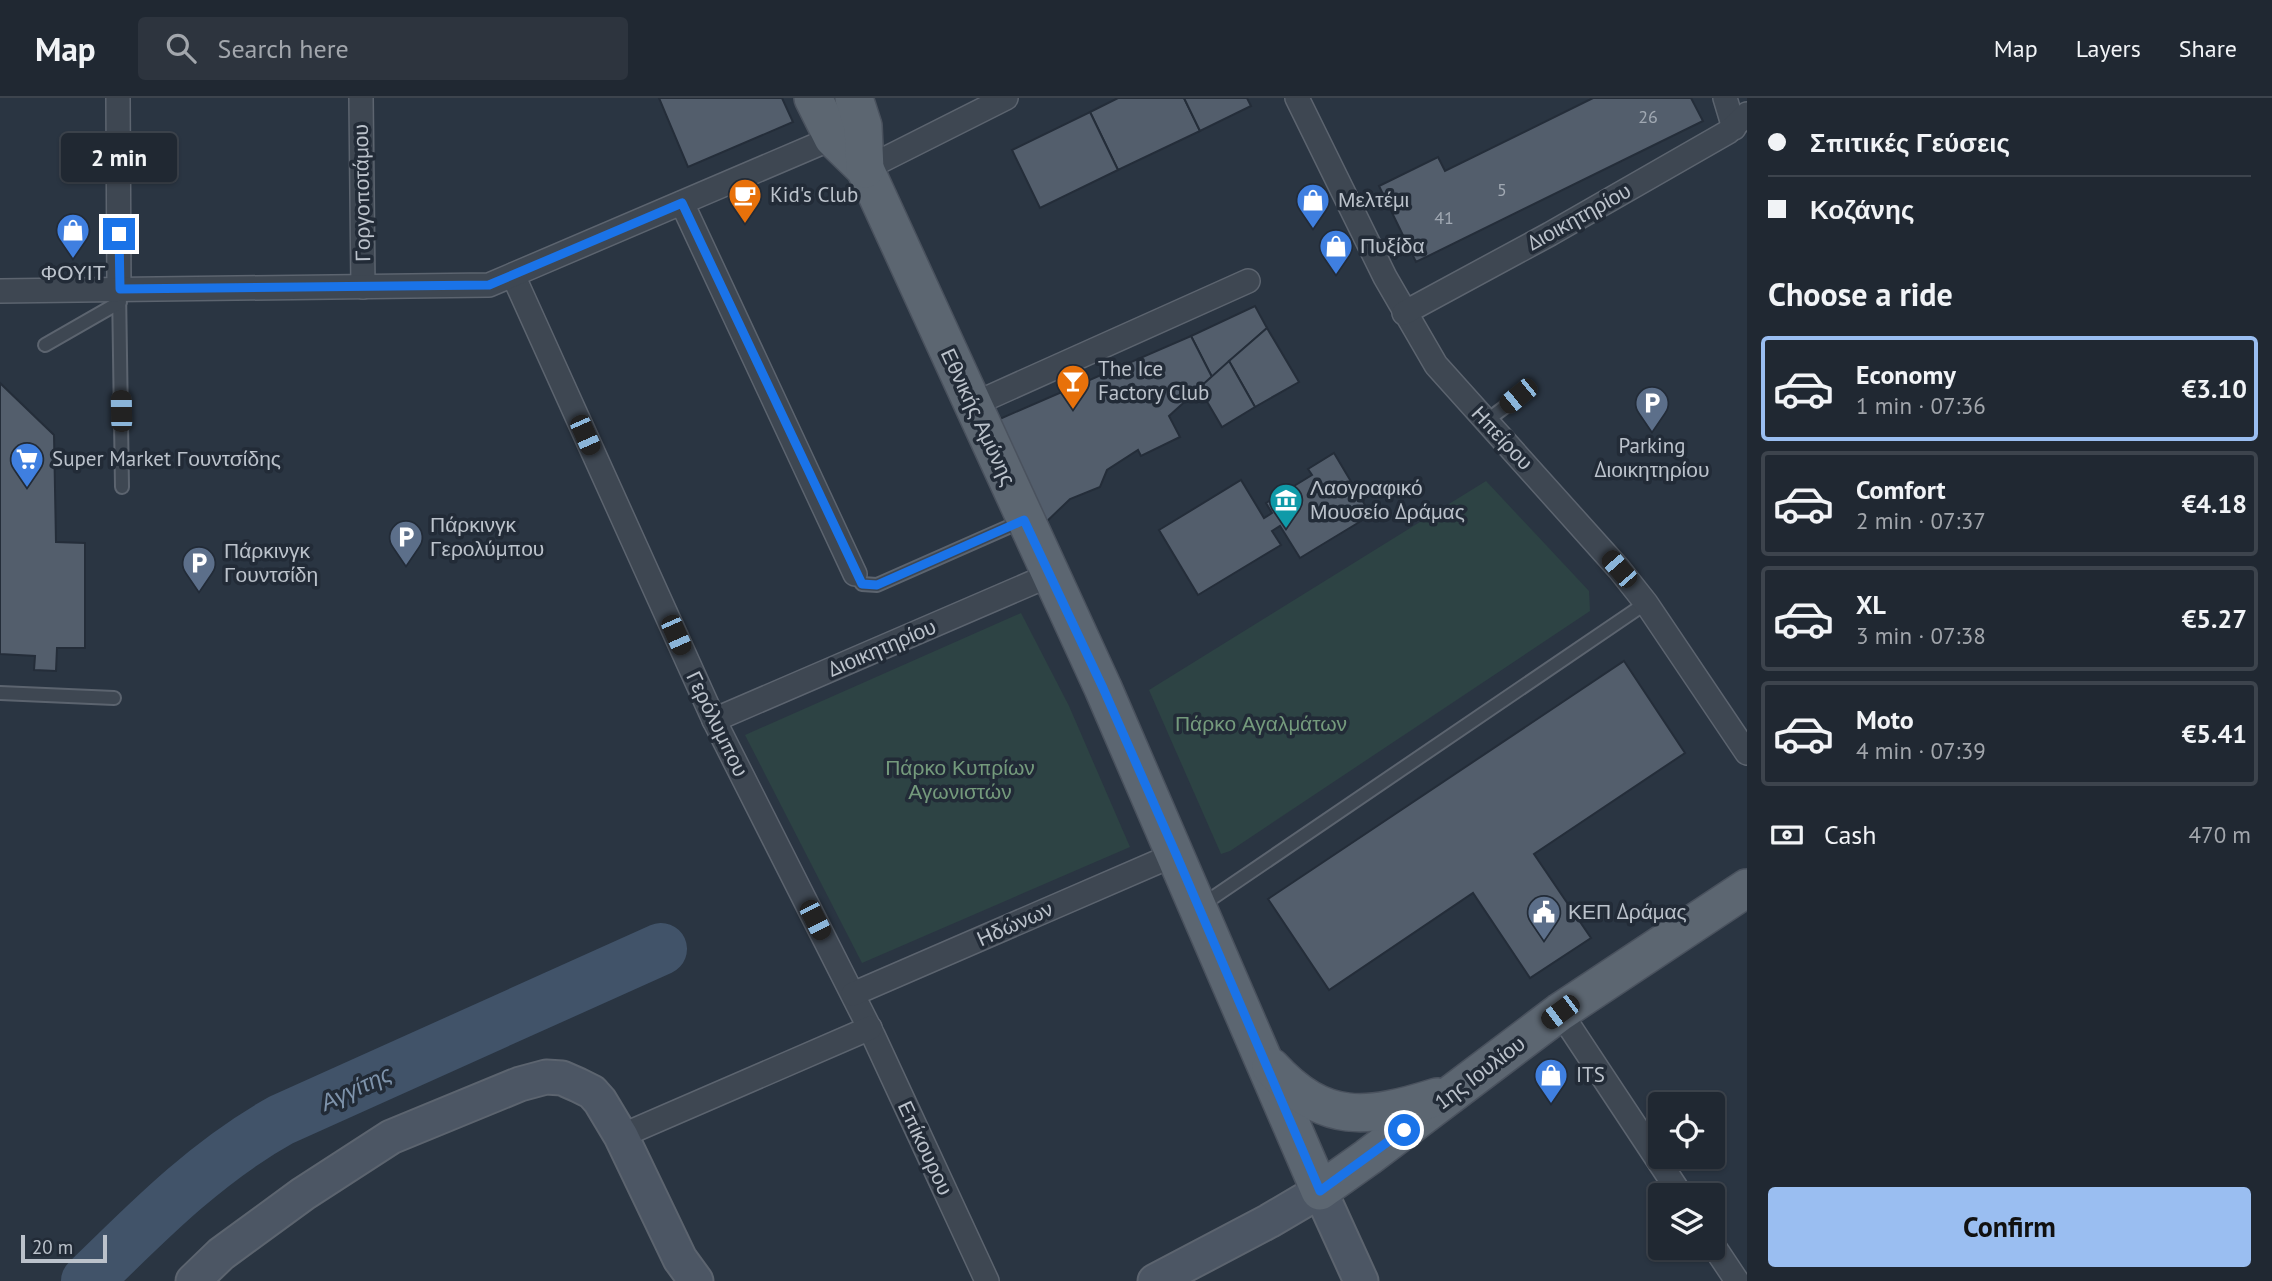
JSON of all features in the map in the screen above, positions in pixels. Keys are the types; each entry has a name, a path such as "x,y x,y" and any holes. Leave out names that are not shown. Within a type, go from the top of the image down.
{"main road":[{"name":"Εθνικής Αμύνης","path":"813,98 833,138 865,169 1176,854 1320,1191"},
{"name":"Εθνικής Αμύνης","path":"854,98 863,126 865,169"},
{"name":"1ης Ιουλίου","path":"1320,1191 1560,1012 1747,888"},
{"path":"1262,1058 1306,1098 1331,1110 1380,1112 1458,1090"}],"street":[{"path":"118,98 120,295"},
{"name":"Γοργοποτάμου","path":"360,98 363,287"},
{"path":"865,169 1006,98"},
{"name":"Ηπείρου","path":"1297,98 1405,313 1436,365 1604,551 1646,603 1747,753"},
{"path":"1725,98 1741,121"},
{"name":"Διοικητηρίου","path":"1405,313 1550,234 1741,121"},
{"path":"0,290 120,295 489,285 833,138"},
{"path":"682,203 855,574"},
{"name":"Γερόλυμπου","path":"513,275 714,720 862,1012"},
{"path":"972,405 1248,281"},
{"name":"Διοικητηρίου","path":"714,720 1050,575"},
{"name":"Ηδώνων","path":"621,1136 1176,854"},
{"name":"Επίκουρου","path":"862,1012 987,1281"},
{"path":"1560,1012 1673,1183"},
{"path":"193,1281 221,1255 303,1194 391,1137 520,1084 546,1077 562,1078 585,1088 600,1101 621,1136 680,1259 686,1278"},
{"path":"1155,1281 1320,1191"},
{"name":"Εθνικής Αμύνης","path":"1320,1191 1361,1281"},
{"path":"1723,1260 1737,1281"}],"lane":[{"path":"45,345 120,295"},
{"path":"120,295 122,487"},
{"path":"1486,421 1528,389"},
{"path":"855,574 862,584 877,585 1024,520"},
{"path":"1199,907 1646,603"},
{"path":"0,693 114,698"}],"green space":[{"name":"Πάρκο Αγαλμάτων","path":"1486,481 1589,591 1590,611 1230,851 1221,854 1149,690"},
{"name":"Πάρκο Κυπρίων Αγωνιστών","path":"1021,613 1069,706 1130,847 862,963 745,735"}],"building":[{"path":"659,98 782,98 793,122 688,167"},
{"path":"1118,98 1184,98 1200,131 1118,170 1090,112"},
{"path":"1184,98 1247,98 1251,106 1200,131"},
{"path":"1593,98 1691,98 1703,121 1416,262 1379,186 1438,157 1445,171"},
{"path":"1090,112 1118,170 1040,208 1012,150"},
{"path":"1255,306 1267,328 1212,377 1191,336"},
{"path":"1267,328 1299,382 1255,407 1229,361"},
{"path":"1191,336 1212,377 1169,416 1180,437 1141,456 1138,450 1107,470 1100,487 1070,499 1042,526 995,421"},
{"path":"1229,361 1255,407 1222,427 1199,388"},
{"name":"Super Market Γουντσίδης","path":"0,383 54,435 56,542 85,543 85,648 57,648 56,671 34,670 35,656 0,654"},
{"path":"1334,453 1371,515 1300,558 1280,526 1272,531 1281,545 1198,595 1159,530 1241,480 1264,518 1272,513 1266,503 1312,475 1308,469"},
{"path":"1624,661 1685,753 1534,854 1591,938 1530,978 1473,893 1329,990 1268,899"}],"waterway":[{"name":"Αγγίτης","path":"87,1281 203,1173 281,1120 661,949"}],"place":[{"name":"Kid's Club","path":"745,225"},
{"name":"Μελτέμι","path":"1313,230"},
{"name":"ΦΟΥΙΤ","path":"73,260"},
{"name":"Πυξίδα","path":"1336,276"},
{"name":"The Ice Factory Club","path":"1073,411"},
{"name":"Parking Διοικητηρίου","path":"1652,433"},
{"name":"Super Market Γουντσίδης","path":"27,489"},
{"name":"Λαογραφικό Μουσείο Δράμας","path":"1286,530"},
{"name":"Πάρκινγκ Γερολύμπου","path":"406,567"},
{"name":"Πάρκινγκ Γουντσίδη","path":"199,593"},
{"name":"ΚΕΠ Δράμας","path":"1544,942"},
{"name":"ITS","path":"1551,1105"}],"route":[{"path":"119,234 120,289 489,285 682,203 862,584 877,585 1024,520 1103,688 1320,1191 1404,1130"}]}
